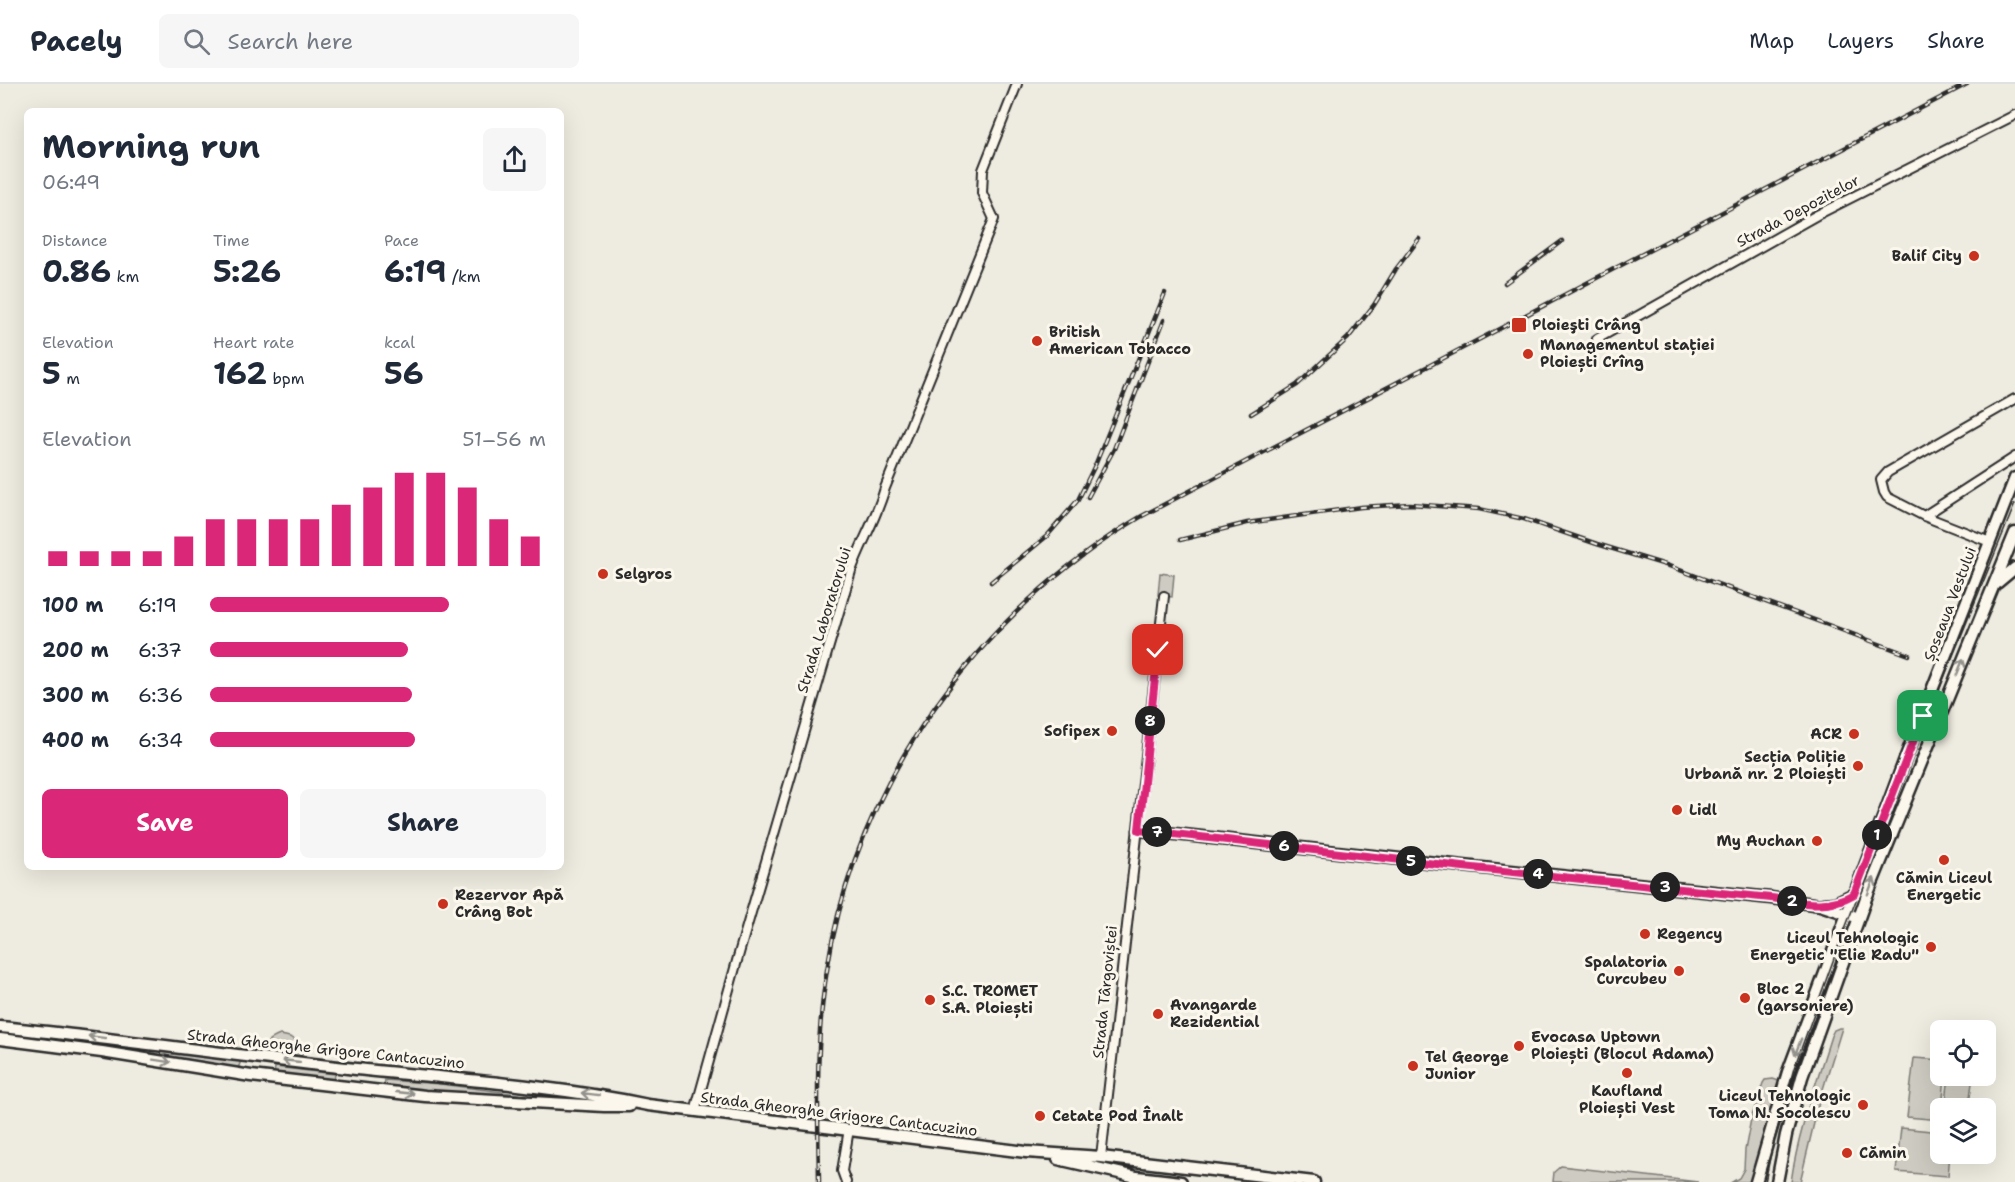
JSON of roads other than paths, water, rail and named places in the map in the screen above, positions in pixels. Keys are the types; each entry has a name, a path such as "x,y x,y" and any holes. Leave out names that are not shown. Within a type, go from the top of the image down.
{"main road":[{"name":"Șoseaua Vestului","path":"1756,1182 1788,1072 1854,894 2015,478"},
{"path":"1777,1182 1802,1077 1859,918 1992,588 2012,550 2015,533"},
{"path":"1990,542 2012,550"},
{"path":"1992,588 2015,568"},
{"path":"1139,830 1463,867 1771,898 1820,905 1859,918"},
{"path":"1820,905 1835,903 1854,894"},
{"path":"1820,905 1835,920 1841,930"},
{"name":"Strada Gheorghe Grigore Cantacuzino","path":"0,1027 99,1037 247,1057 605,1096 648,1105 1026,1152 1101,1157 1314,1182"},
{"name":"Strada Gheorghe Grigore Cantacuzino","path":"0,1039 102,1052 251,1076 451,1098 604,1106 648,1105"},
{"name":"Strada Gheorghe Grigore Cantacuzino","path":"1026,1152 1146,1180 1181,1182"},
{"path":"1100,1169 1101,1157"}],"street":[{"name":"Strada Laboratorului","path":"695,1111 851,571 879,508 885,488 994,219 982,193 983,170 1017,84"},
{"name":"Strada Depozitelor","path":"1597,339 1806,221 2015,116"},
{"path":"1990,542 1924,516 1887,496 1881,480 1883,475 2015,399"},
{"path":"1924,516 2015,457"},
{"name":"Strada Târgoviștei","path":"1101,1157 1164,596"},
{"path":"846,1182 842,1171 849,1129"},
{"path":"1146,1180 1148,1163"}],"tram line":[{"path":"1765,1182 1794,1068 1841,939 1910,761 2015,504"}],"railway":[{"path":"819,1182 818,1076 823,996 842,900 866,833 896,769 934,708 978,652 1028,601 1083,555 1142,516 1967,84"},
{"path":"1251,414 1297,385 1348,338 1374,305 1396,269 1419,239"},
{"path":"1505,283 1562,241"},
{"path":"991,582 1047,536 1078,500 1096,463 1165,293"},
{"path":"1088,497 1114,449 1164,320"},
{"path":"1180,540 1247,523 1361,507 1410,504 1479,509 1524,519 1669,566 1909,655"}],"place":[{"name":"Balif City","path":"1974,256"},
{"name":"Ploieşti Crâng","path":"1519,325"},
{"name":"British American Tobacco","path":"1037,341"},
{"name":"Managementul stației Ploiești Crîng","path":"1528,354"},
{"name":"Selgros","path":"603,574"},
{"name":"Sofipex","path":"1112,731"},
{"name":"ACR","path":"1854,734"},
{"name":"Secția Poliție Urbană nr. 2 Ploiești","path":"1858,766"},
{"name":"Lidl","path":"1677,810"},
{"name":"My Auchan","path":"1817,841"},
{"name":"Cămin Liceul Energetic","path":"1944,860"},
{"name":"Rezervor Apă Crâng Bot","path":"443,904"},
{"name":"Regency","path":"1645,934"},
{"name":"Liceul Tehnologic Energetic \"Elie Radu\"","path":"1931,947"},
{"name":"Spalatoria Curcubeu","path":"1679,971"},
{"name":"Bloc 2 (garsoniere)","path":"1745,998"},
{"name":"S.C. TROMET S.A. Ploiești","path":"930,1000"},
{"name":"Avangarde Rezidential","path":"1158,1014"},
{"name":"Evocasa Uptown Ploiești (Blocul Adama)","path":"1519,1046"},
{"name":"Tel George Junior","path":"1413,1066"},
{"name":"Kaufland Ploiești Vest","path":"1627,1073"},
{"name":"Liceul Tehnologic Toma N. Socolescu","path":"1863,1105"},
{"name":"Cetate Pod Înalt","path":"1040,1116"},
{"name":"Cămin","path":"1847,1153"}]}
